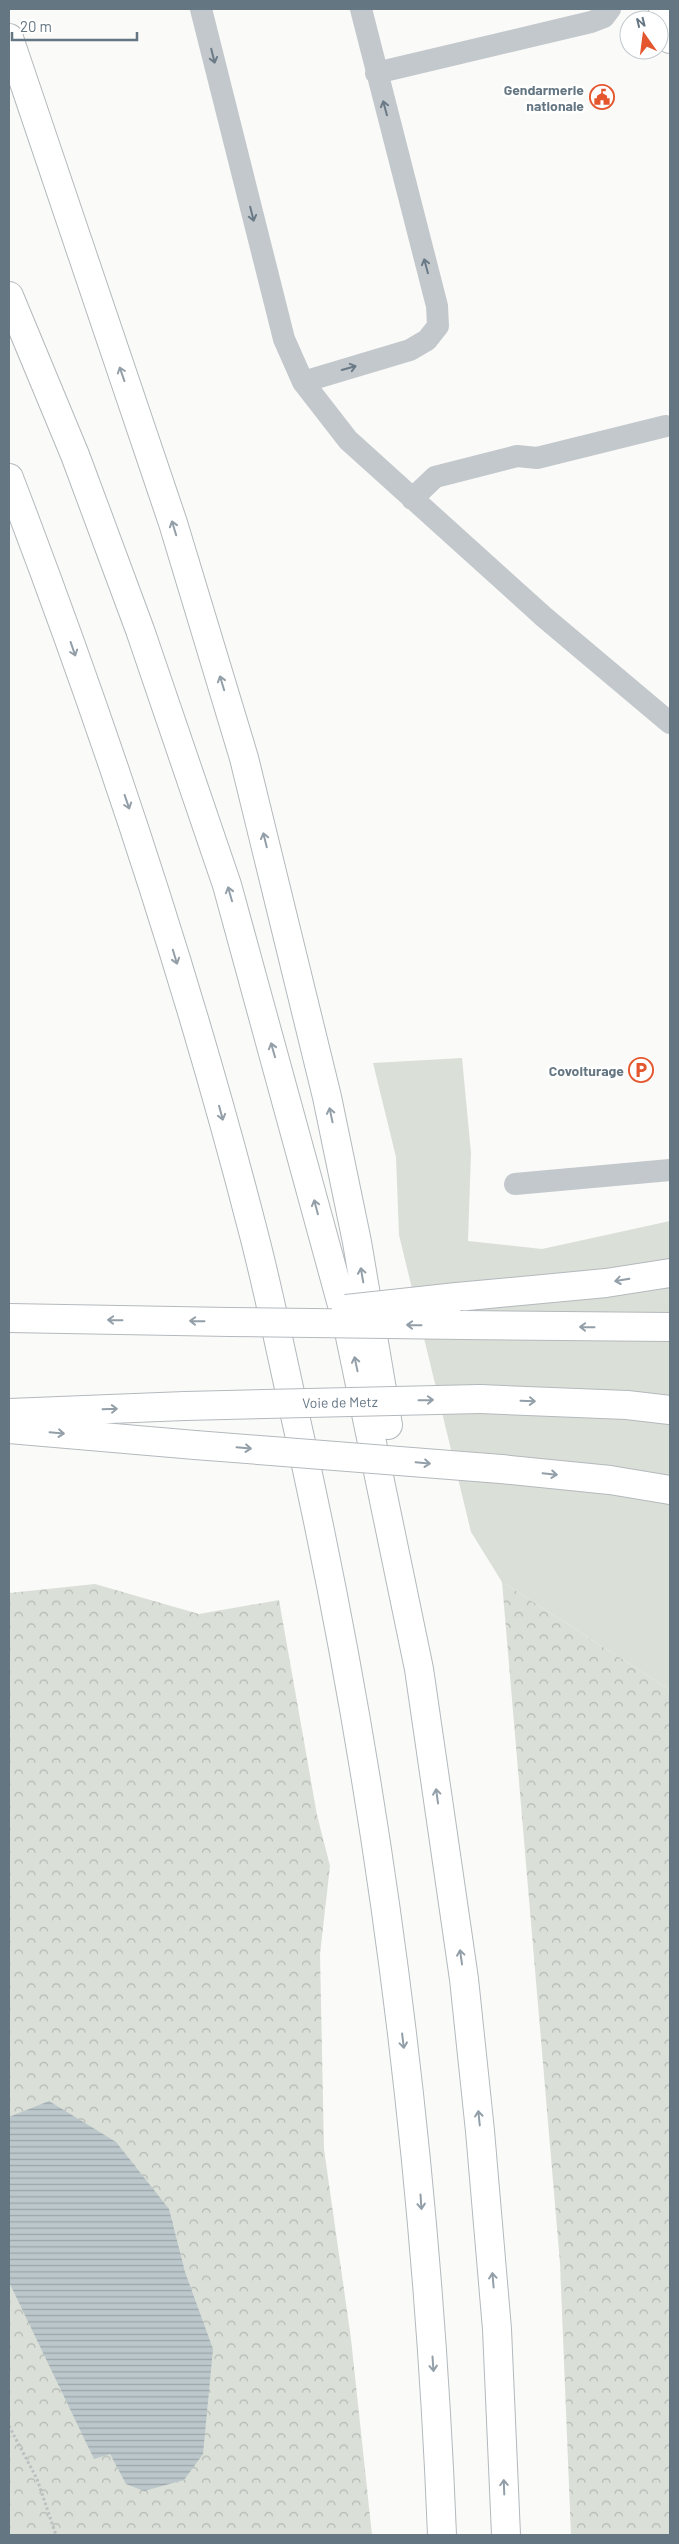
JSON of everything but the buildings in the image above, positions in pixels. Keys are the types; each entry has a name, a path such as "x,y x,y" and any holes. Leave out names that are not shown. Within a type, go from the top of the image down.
{"highway":[{"path":"663,9 670,39"},
{"path":"9,38 173,523 249,777 325,1087 357,1242 408,1540 419,1669 464,1979 480,2131 497,2329 506,2535"},
{"path":"9,296 76,455 140,630 227,886 348,1327 419,1669"},
{"path":"9,478 57,603 132,818 206,1057 256,1240 323,1539 360,1736 397,1992 419,2179 438,2417 442,2535"},
{"path":"9,514 57,603"},
{"path":"230,1322 606,1283 670,1273"},
{"path":"9,1318 670,1328"},
{"name":"Voie de Metz","path":"9,1413 185,1406 480,1399 627,1405 670,1410"},
{"path":"627,1405 670,1405"},
{"path":"9,1429 501,1469 610,1480 670,1490"}],"lane":[{"path":"201,9 284,339 302,382 348,440 412,499 544,617 667,712"},
{"path":"302,382 410,350 427,340 438,326 437,306 376,74 361,9"},
{"path":"376,74 591,22 604,17 610,9"},
{"path":"412,499 435,477 517,456 536,458 666,426"},
{"path":"515,1184 670,1170"}],"path":[{"path":"9,2426 37,2479 56,2535"}],"green space":[{"path":"462,1058 471,1153 468,1241 542,1249 670,1221 670,1690 502,1582 471,1532 399,1235 396,1157 373,1063"},
{"path":"502,1582 670,1690 670,2533 668,2535 571,2535 560,2263"},
{"path":"95,1584 199,1614 279,1600 317,1815 330,1866 320,1954 324,2149 351,2339 372,2535 9,2535 9,1593"}],"shaded area":[{"path":"49,2101 116,2142 169,2209 185,2272 213,2349 203,2454 184,2480 144,2491 126,2484 110,2454 94,2459 9,2282 9,2117"}],"place":[{"name":"Gendarmerie nationale","path":"602,97"},
{"name":"Covoiturage","path":"641,1070"}]}
